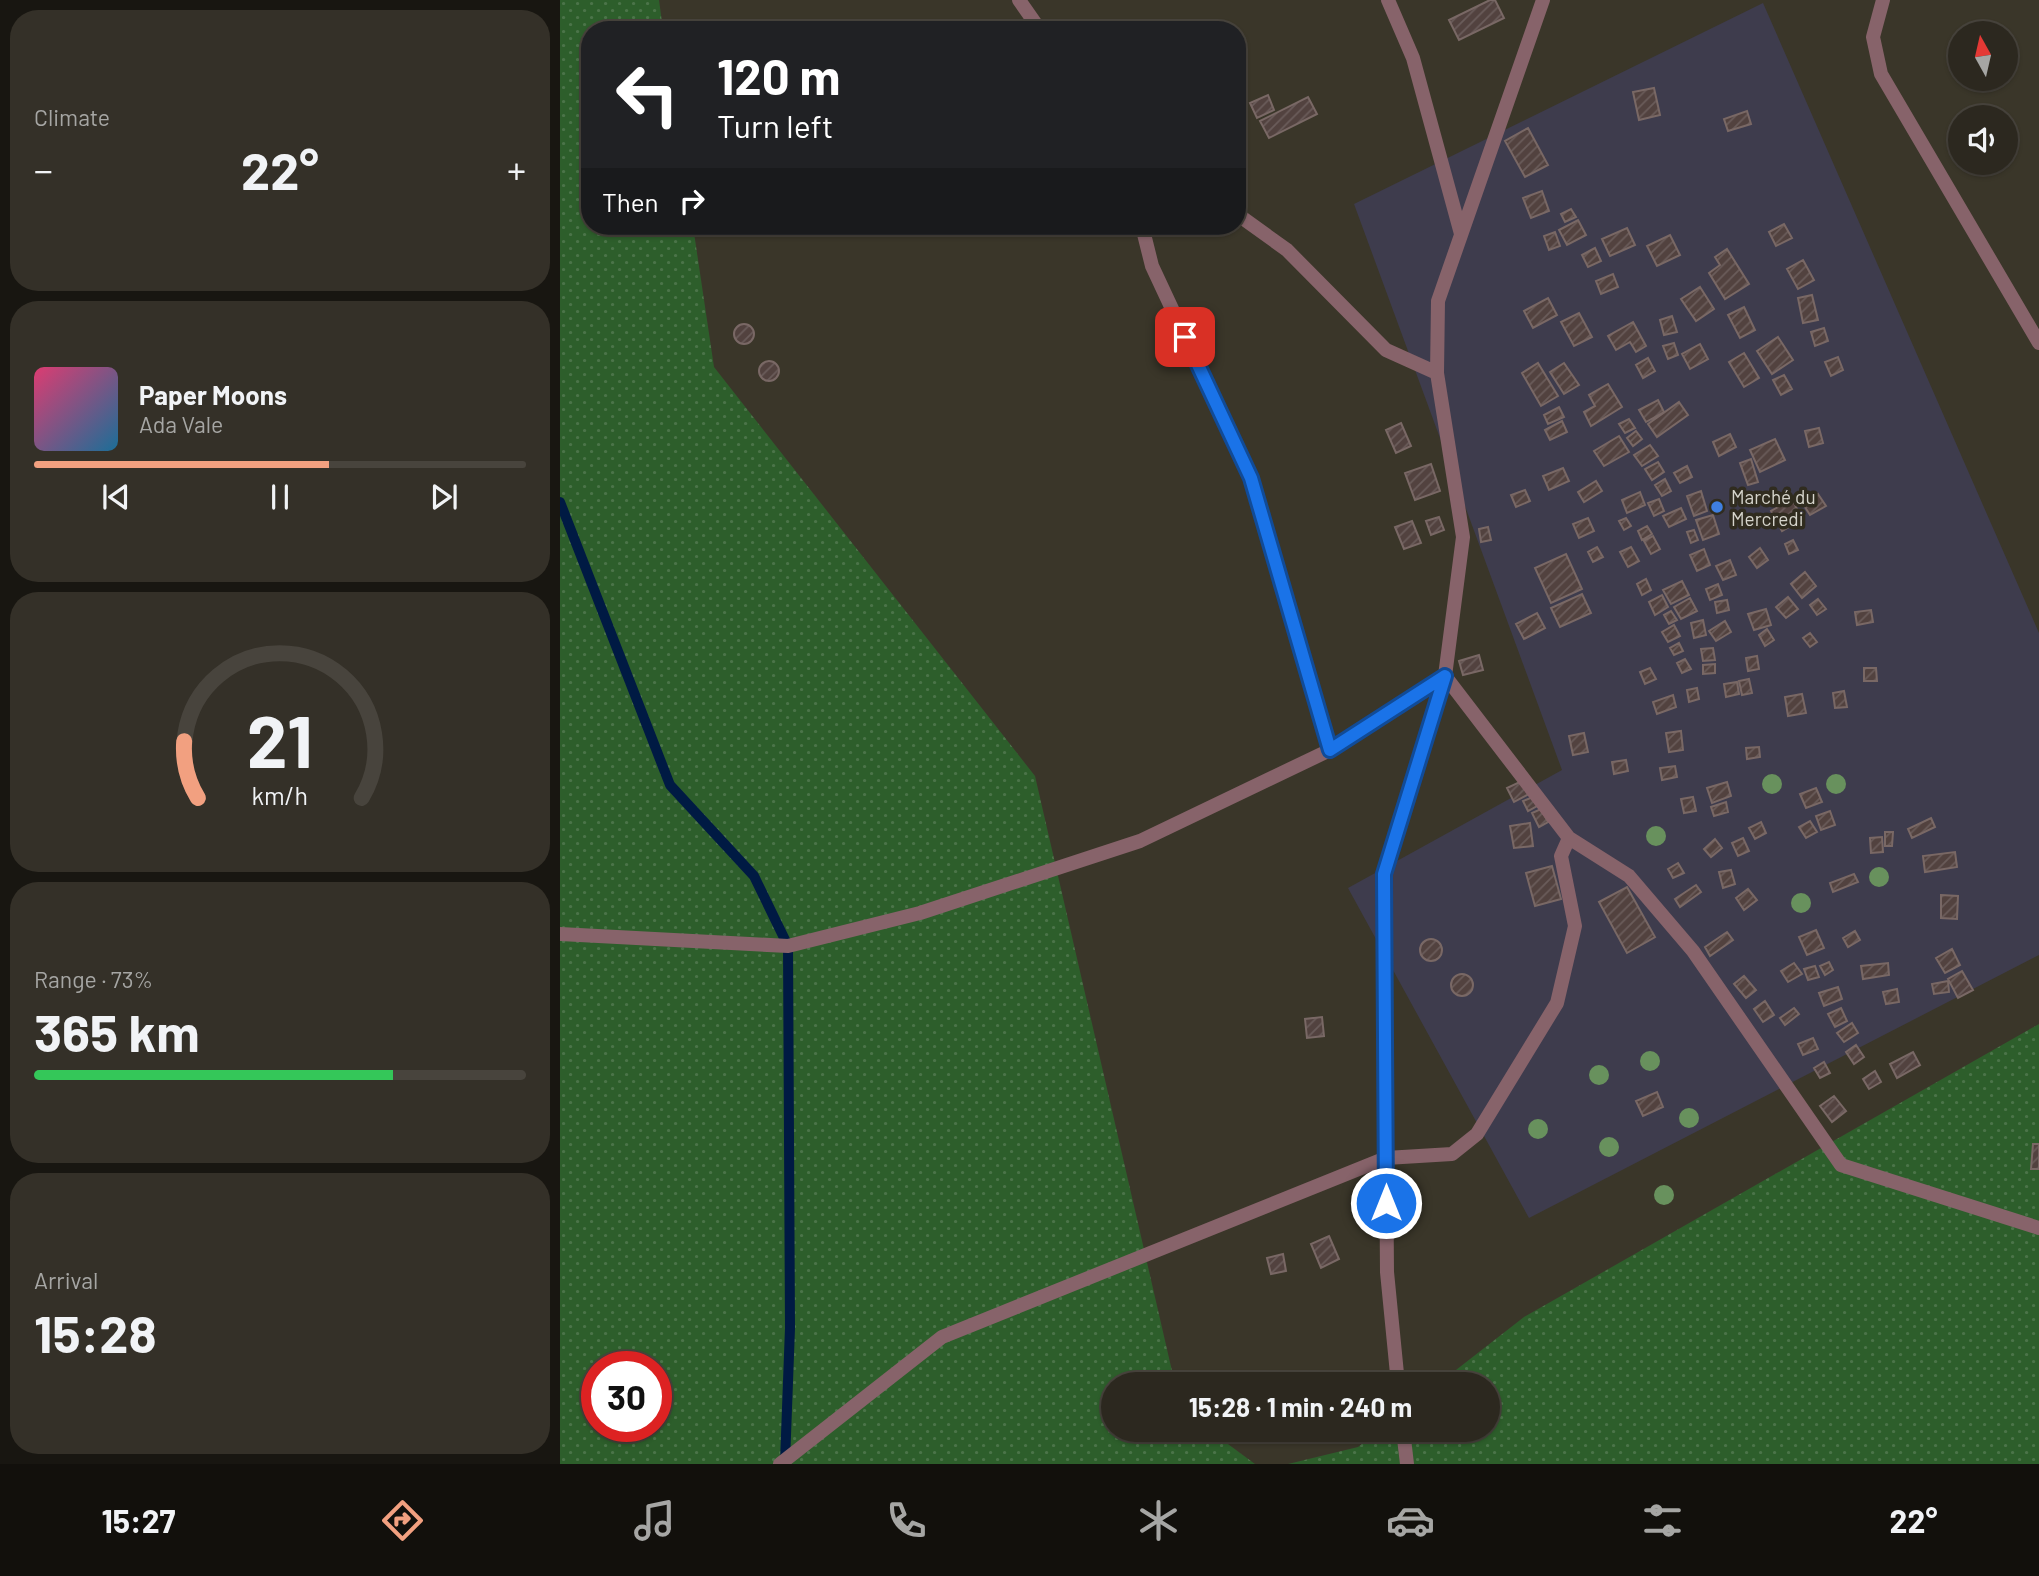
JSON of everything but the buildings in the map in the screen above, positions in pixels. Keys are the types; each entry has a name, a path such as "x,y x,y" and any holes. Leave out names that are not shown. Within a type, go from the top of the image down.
{"street":[{"path":"1019,0 1034,21"},
{"path":"1388,0 1413,58 1461,234"},
{"path":"1397,1372 1387,1272 1384,874 1445,676 1463,537 1437,373 1438,301 1543,0"},
{"path":"1882,0 1873,37 1881,74 2039,343"},
{"path":"1246,220 1287,250 1386,350 1437,373"},
{"path":"1144,235 1152,266 1251,478 1330,750"},
{"path":"560,934 788,946 920,913 1140,841 1330,750 1445,676"},
{"path":"1445,676 1569,838 1629,876 1693,951 1841,1166 2039,1228"},
{"path":"780,1464 942,1337 1386,1158 1452,1153 1477,1134 1557,1003 1575,926 1561,856 1569,838"},
{"path":"1404,1442 1407,1464"}],"shaded area":[{"path":"1763,3 2039,633 2039,955 1529,1218 1348,888 1562,770 1354,204"}],"green space":[{"path":"560,0 659,0 662,21 581,21 581,235 694,235 714,367 1035,776 1172,1372 1101,1372 1101,1442 1225,1442 1255,1464 560,1464"},
{"path":"2039,1024 2039,1464 1288,1464 1358,1447 1364,1442 1500,1442 1500,1372 1453,1372 1524,1317"}],"waterway":[{"path":"560,502 670,785 754,876 788,946 790,1328 785,1462"}],"place":[{"name":"Marché du Mercredi","path":"1717,507"}],"route":[{"path":"1185,337 1251,478 1330,750 1445,676 1384,874 1386,1203"}]}
